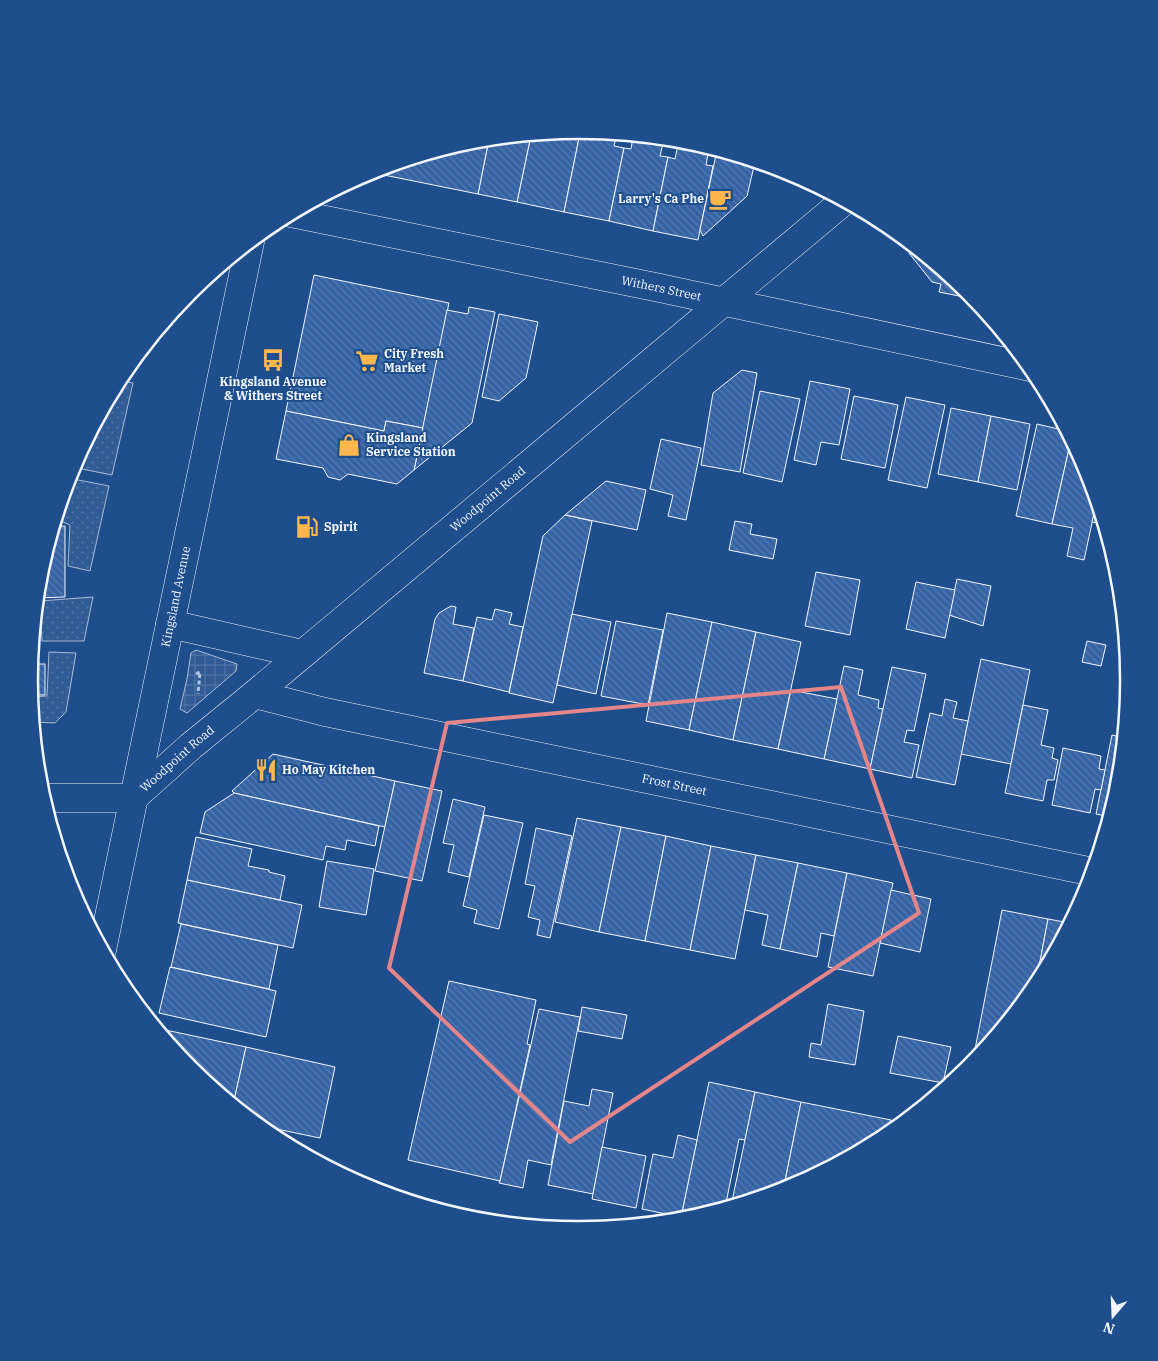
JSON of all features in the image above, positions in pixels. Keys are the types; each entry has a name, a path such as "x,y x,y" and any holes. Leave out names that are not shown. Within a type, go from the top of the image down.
{"street":[{"name":"Woodpoint Road","path":"133,798 190,746 255,694 838,206"},
{"name":"Withers Street","path":"302,215 1018,365"},
{"name":"Kingsland Avenue","path":"104,940 248,252"},
{"path":"170,624 302,654"},
{"name":"Frost Street","path":"255,694 325,712 1086,871"},
{"path":"51,798 133,798"}],"path":[{"path":"194,676 200,672 198,697"}],"highlighted area":[{"path":"841,687 919,913 570,1142 389,968 447,723"}],"shaded area":[{"path":"128,382 133,383 112,475 81,469 93,441"},
{"path":"76,480 109,486 90,571 68,566 70,525 61,521"},
{"path":"93,597 84,641 42,641 41,621 44,601"},
{"path":"196,650 237,664 236,671 187,713 180,709 191,653"},
{"path":"49,652 76,653 66,712 55,723 40,722 38,697 47,696"}],"building":[{"path":"579,139 564,212 517,202 530,142"},
{"path":"579,139 615,140 614,146 624,148 609,221 564,212"},
{"path":"530,142 517,202 478,194 487,147"},
{"path":"632,142 662,146 660,156 668,157 653,231 609,221 624,148 631,149"},
{"path":"487,147 478,194 385,175 439,157"},
{"path":"677,148 685,149 708,154 706,165 713,166 698,240 653,231 668,157 675,159"},
{"path":"716,156 754,168 747,196 703,236 700,230"},
{"path":"910,252 936,273 959,296 939,292 941,284 932,282 909,253"},
{"name":"City Fresh Market","path":"314,275 449,303 423,428 386,421 384,431 286,411"},
{"path":"469,307 495,312 472,423 414,470 447,310 468,314"},
{"path":"499,314 538,322 526,378 499,401 482,397"},
{"path":"742,370 757,373 740,472 701,465 713,393"},
{"path":"810,381 850,389 839,445 821,442 816,465 794,460"},
{"path":"760,391 800,399 782,482 743,473"},
{"path":"854,396 898,405 885,468 841,459"},
{"path":"906,397 945,405 927,488 888,480"},
{"path":"951,408 991,416 978,482 938,474"},
{"name":"Kingsland Service Station","path":"286,411 384,431 386,421 423,428 414,470 397,484 348,474 340,480 328,477 323,468 276,459"},
{"path":"991,416 1030,424 1017,490 978,482"},
{"path":"1037,424 1058,429 1069,450 1052,524 1016,516"},
{"path":"661,439 701,448 686,520 668,516 673,495 650,489"},
{"path":"1069,450 1094,513 1084,560 1067,556 1073,528 1052,524"},
{"path":"606,481 646,490 637,530 565,515"},
{"path":"1094,513 1097,523 1092,522"},
{"path":"565,515 592,521 553,703 509,693 543,536"},
{"path":"735,521 752,524 750,534 777,539 773,559 729,550"},
{"path":"60,526 65,526 65,597 44,598 48,575"},
{"path":"816,572 860,580 850,635 805,626"},
{"path":"957,579 991,586 983,626 949,615"},
{"path":"916,582 955,590 945,638 906,629"},
{"path":"451,606 456,607 453,624 474,628 463,681 424,673 435,619 439,613"},
{"path":"495,609 512,613 509,624 523,627 509,692 463,681 477,617 492,620"},
{"path":"667,613 712,622 689,730 646,721"},
{"path":"572,614 611,622 596,694 557,685"},
{"path":"616,621 663,630 648,705 601,696"},
{"path":"712,622 756,632 733,740 689,730"},
{"path":"756,632 801,642 778,749 733,740"},
{"path":"1087,641 1106,645 1101,666 1082,662"},
{"path":"981,659 1030,670 1011,764 961,754"},
{"path":"38,664 45,664 45,695 38,695"},
{"path":"844,666 863,670 858,695 879,700 878,708 883,709 870,769 824,759"},
{"path":"892,667 926,674 914,731 907,730 904,742 919,745 912,778 870,769"},
{"path":"791,690 837,699 824,759 778,749"},
{"path":"945,699 957,702 953,718 968,721 955,785 916,777 930,713 942,716"},
{"path":"1023,705 1048,710 1041,745 1054,748 1052,758 1058,760 1054,780 1047,780 1043,801 1005,793"},
{"path":"1112,735 1117,736 1110,786 1103,816 1096,814"},
{"path":"1063,748 1101,756 1099,769 1105,770 1101,790 1095,789 1090,813 1052,805"},
{"path":"273,754 395,781 385,827 232,791"},
{"path":"395,781 442,791 422,881 375,871"},
{"path":"234,793 379,826 375,846 347,840 345,850 326,846 323,860 200,833 205,812"},
{"path":"453,799 485,807 469,877 448,872 454,845 443,843"},
{"path":"484,815 523,823 499,929 474,923 477,910 463,906"},
{"path":"577,818 621,827 599,932 555,922"},
{"path":"621,827 666,836 645,941 599,932"},
{"path":"536,828 572,836 550,938 537,935 540,920 528,917 535,886 525,884"},
{"path":"666,836 711,846 690,950 645,941"},
{"path":"196,837 252,849 248,866 269,870 269,872 285,876 280,900 187,880"},
{"path":"711,846 756,855 735,959 690,950"},
{"path":"756,855 798,863 780,949 762,945 768,915 745,910"},
{"path":"327,861 374,869 366,915 319,907"},
{"path":"798,863 847,873 834,936 821,933 817,957 780,949"},
{"path":"847,873 893,883 873,976 828,967"},
{"path":"187,880 302,905 293,948 178,923"},
{"path":"891,890 931,899 920,952 880,943"},
{"path":"1002,910 1048,919 1039,965 1009,1010 975,1049"},
{"path":"1048,919 1064,922 1048,951 1039,965"},
{"path":"181,924 278,945 269,989 171,967"},
{"path":"170,967 276,991 266,1037 159,1013"},
{"path":"449,981 536,1000 527,1044 530,1045 500,1181 408,1160"},
{"path":"828,1004 864,1011 855,1065 809,1057 811,1043 821,1045"},
{"path":"582,1007 627,1015 622,1039 578,1031"},
{"path":"539,1009 580,1017 551,1165 528,1160 523,1188 499,1183"},
{"path":"165,1030 246,1047 235,1098 196,1063"},
{"path":"898,1036 951,1047 941,1083 890,1073"},
{"path":"246,1047 335,1067 320,1138 275,1129 235,1098"},
{"path":"709,1082 755,1092 745,1140 739,1139 726,1202 682,1212"},
{"path":"592,1089 613,1093 593,1194 548,1185 564,1101 589,1106"},
{"path":"755,1092 801,1102 785,1181 732,1200"},
{"path":"801,1102 891,1120 890,1124 880,1131 850,1149 785,1181"},
{"path":"678,1135 697,1140 682,1212 668,1214 642,1209 653,1154 673,1158"},
{"path":"602,1147 646,1156 636,1208 592,1199"}],"place":[{"name":"Larry's Ca Phe","path":"720,199"},
{"name":"Kingsland Avenue & Withers Street","path":"273,360"},
{"name":"City Fresh Market","path":"367,361"},
{"name":"Kingsland Service Station","path":"349,445"},
{"name":"Spirit","path":"307,527"},
{"name":"Ho May Kitchen","path":"266,770"}]}
